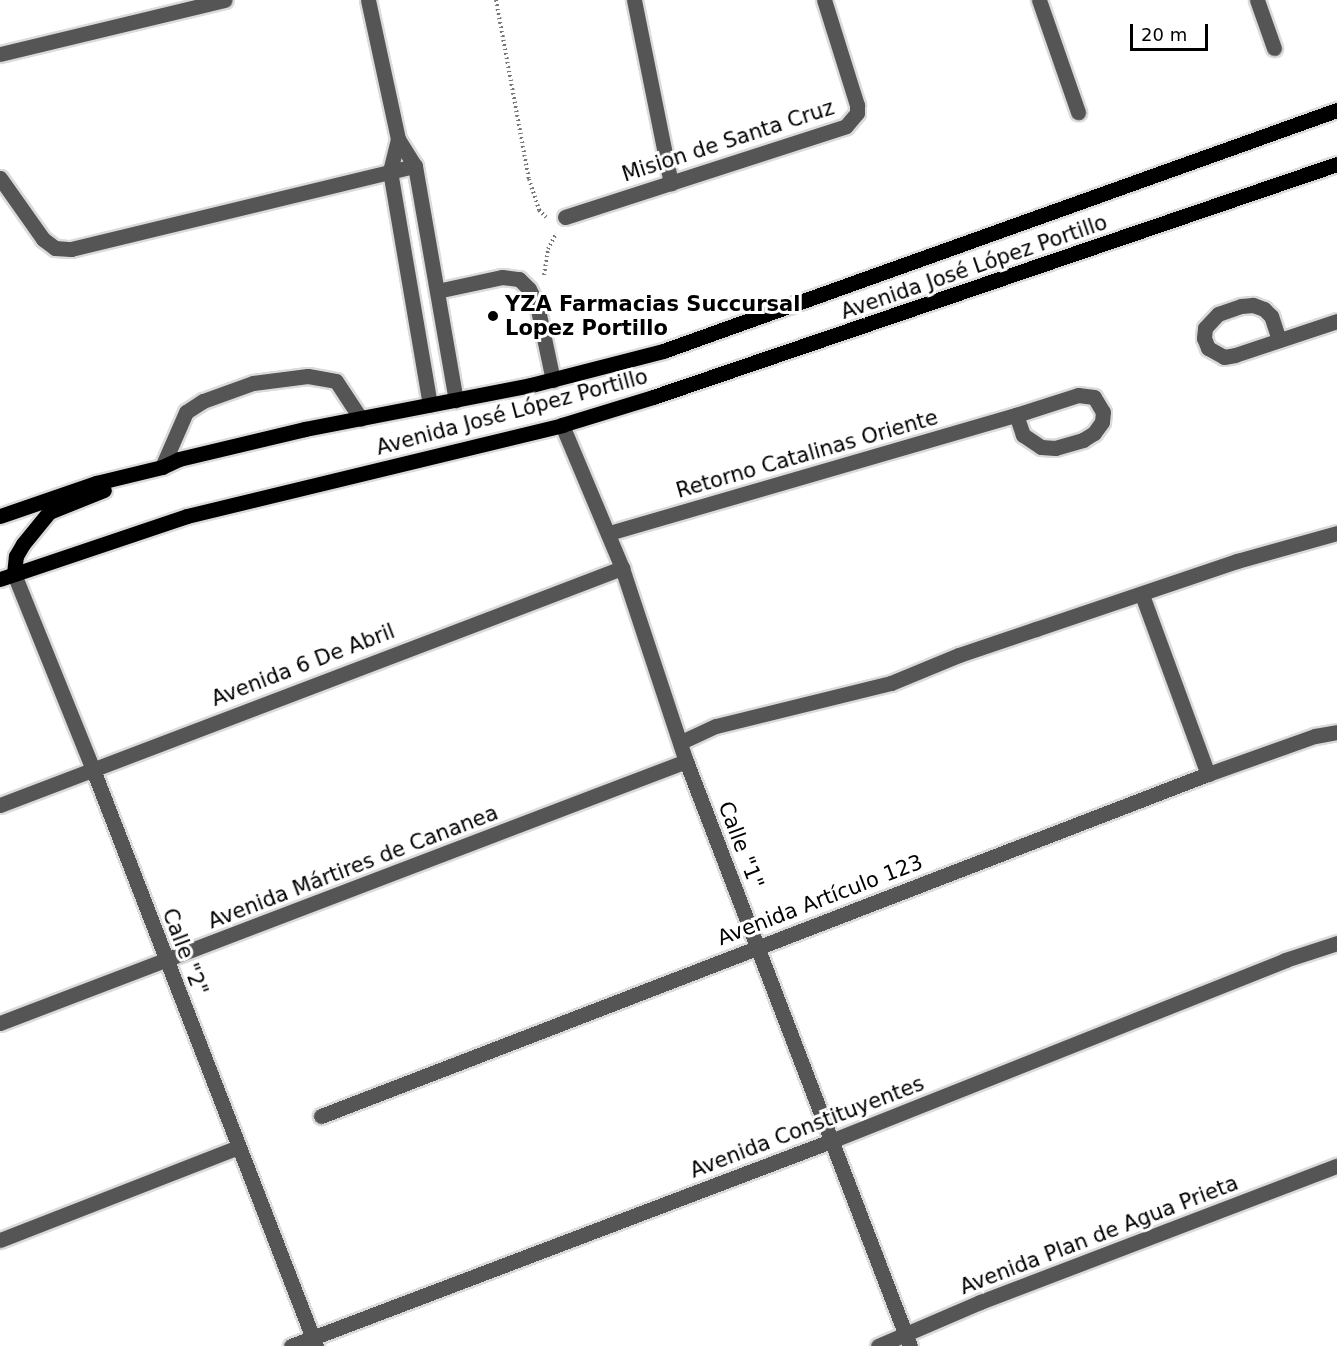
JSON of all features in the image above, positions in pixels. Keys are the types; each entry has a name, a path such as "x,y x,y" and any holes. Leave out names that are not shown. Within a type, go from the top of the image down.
{"main road":[{"name":"Avenida José López Portillo","path":"0,516 96,483 162,467 178,459 361,418 553,380 643,357 1337,110"},
{"name":"Avenida José López Portillo","path":"7,577 187,516 562,425 854,330 1337,164"},
{"path":"7,577 22,544 49,512 162,467"}],"street":[{"path":"0,54 225,0"},
{"path":"368,0 398,139 415,166 456,400"},
{"path":"634,0 671,183"},
{"name":"Mision de Santa Cruz","path":"565,217 846,126 857,113 855,96 824,0"},
{"path":"1039,0 1078,112"},
{"path":"1257,0 1274,48"},
{"path":"398,139 390,171 430,405"},
{"path":"0,178 43,239 55,248 71,249 415,166"},
{"path":"437,291 502,277 519,279 529,289 537,305 553,380"},
{"path":"1279,340 1271,316 1264,309 1253,305 1218,314 1205,328 1204,338 1208,348 1224,357 1279,340 1337,321"},
{"path":"162,467 186,412 203,401 254,383 308,376 336,381 361,418"},
{"name":"Retorno Catalinas Oriente","path":"609,533 1016,415 1077,395 1094,397 1103,412 1102,422 1094,433 1083,440 1055,448 1041,447 1031,442 1023,435 1016,415"},
{"name":"Calle \"1\"","path":"562,425 622,567 686,761 907,1341"},
{"path":"681,742 716,726 891,683 959,655 1237,561 1337,533"},
{"name":"Avenida 6 De Abril","path":"0,805 92,767 622,567"},
{"name":"Calle \"2\"","path":"7,577 92,767 314,1342"},
{"path":"1142,595 1208,774"},
{"name":"Avenida Artículo 123","path":"321,1116 1208,774 1337,732"},
{"name":"Avenida Mártires de Cananea","path":"0,1023 686,761"},
{"name":"Avenida Constituyentes","path":"291,1346 314,1342 831,1141 1285,960 1337,943"},
{"path":"0,1240 239,1148"},
{"name":"Avenida Plan de Agua Prieta","path":"878,1346 907,1341 980,1302 1337,1166"}],"path":[{"path":"496,0 529,179 539,210"}],"place":[{"name":"YZA Farmacias Succursal Lopez Portillo","path":"493,316"}]}
